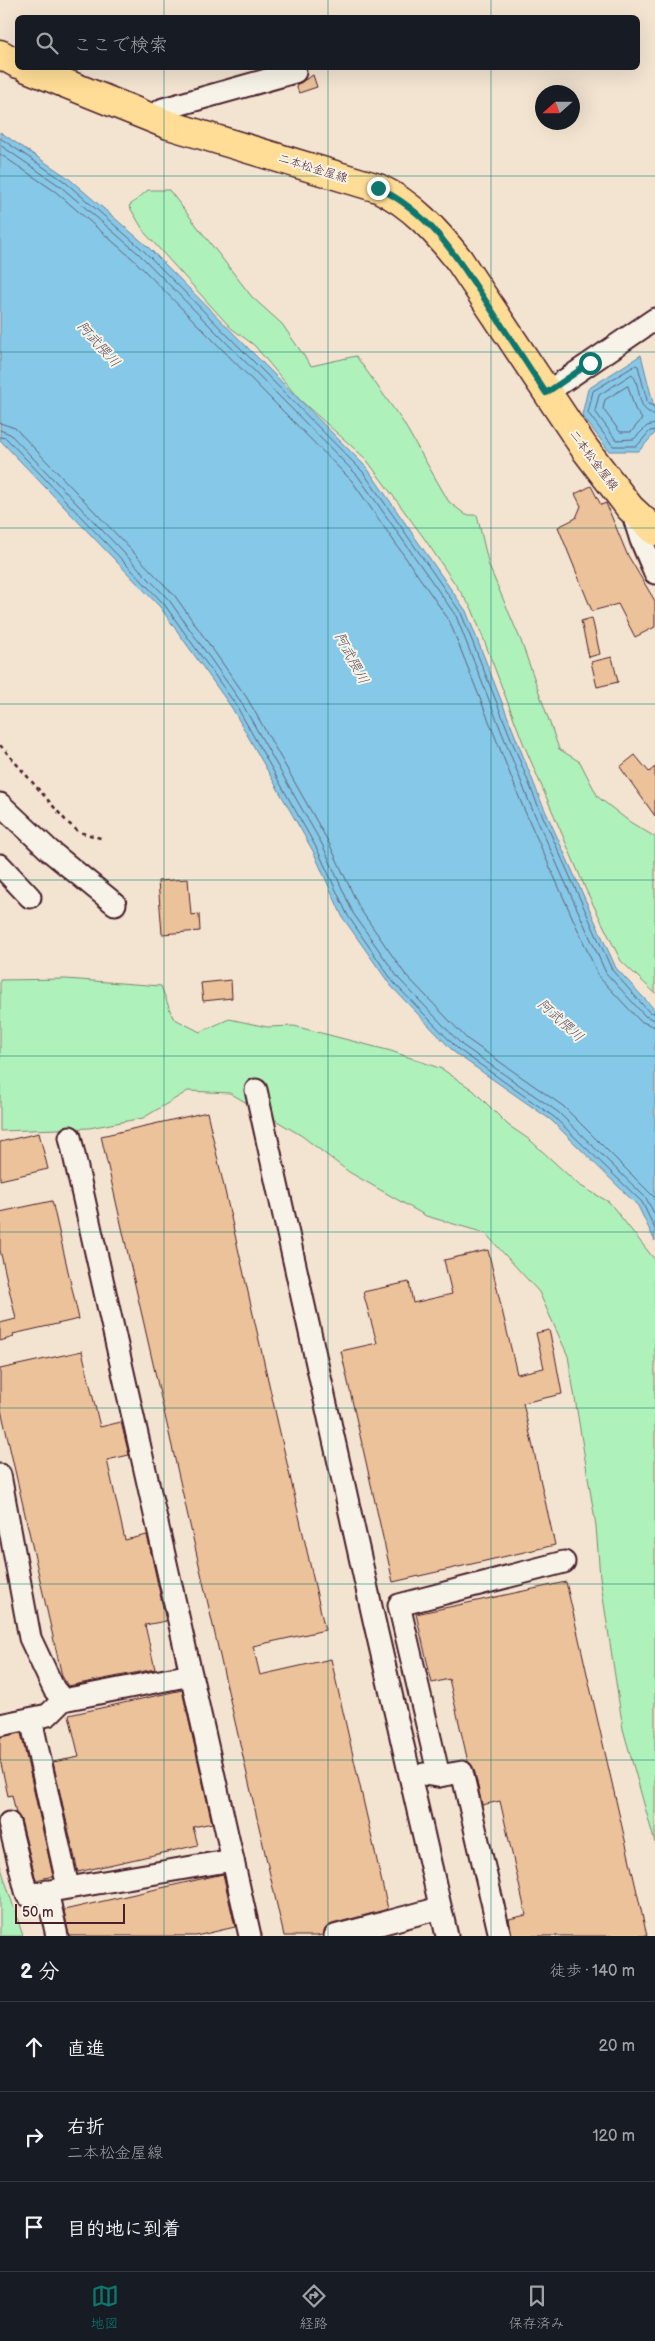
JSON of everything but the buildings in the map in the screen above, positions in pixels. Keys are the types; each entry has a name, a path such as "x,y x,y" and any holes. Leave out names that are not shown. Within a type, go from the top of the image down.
{"main road":[{"path":"0,54 15,62"},
{"name":"二本松金屋線","path":"31,70 151,118 378,188 397,196 440,235 459,260 585,449 630,508 655,531"}],"street":[{"path":"151,118 163,109 296,72"},
{"path":"546,393 655,319"},
{"path":"630,508 655,573"},
{"path":"0,804 50,851 115,904"},
{"path":"0,865 30,897"},
{"path":"256,1090 447,1936"},
{"path":"70,1137 250,1936"},
{"path":"0,1475 30,1638 54,1689 63,1700"},
{"path":"439,1776 399,1605 564,1562"},
{"path":"0,1725 48,1715 63,1700 191,1675"},
{"path":"31,1719 68,1888"},
{"path":"409,1772 439,1776 462,1772 500,1936"},
{"path":"10,1823 27,1895 233,1860"},
{"path":"47,1891 57,1936"},
{"path":"335,1936 440,1908"}],"path":[{"path":"0,744 67,822 79,832 104,839"}],"green space":[{"path":"148,190 169,190 252,297 282,324 311,366 356,356 403,422 449,502 466,515 477,515 489,566 521,641 559,749 580,762 598,797 630,822 655,837 655,993 621,961 586,890 524,745 472,609 424,538 366,459 299,399 254,345 231,328 145,233 129,206"},
{"path":"66,979 161,986 173,1018 200,1032 229,1019 267,1027 294,1026 391,1051 442,1069 473,1090 508,1125 530,1140 579,1185 609,1202 655,1260 655,1843 623,1729 600,1577 596,1526 568,1356 539,1292 485,1233 426,1216 349,1172 302,1136 230,1093 188,1091 143,1118 89,1128 0,1131 0,980"},
{"path":"0,1865 23,1936 0,1936"}],"water":[{"name":"阿武隈川","path":"0,132 67,177 147,246 367,468 466,611 540,799 616,968 655,1010 655,1241 638,1206 551,1120 455,1053 391,986 343,918 313,851 232,708 160,607 0,440"},
{"path":"641,355 655,411 655,433 639,451 609,451 582,415 588,389"}],"route":[{"path":"378,188 397,196 440,235 459,260 546,393 590,363"}]}
